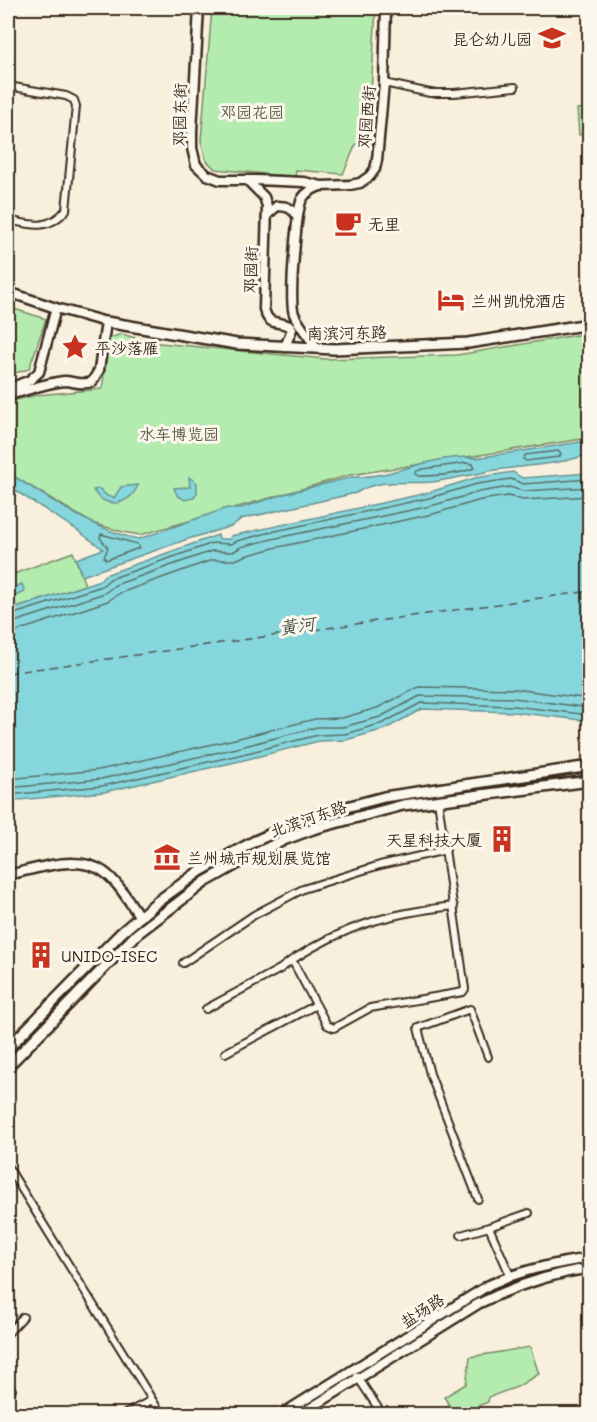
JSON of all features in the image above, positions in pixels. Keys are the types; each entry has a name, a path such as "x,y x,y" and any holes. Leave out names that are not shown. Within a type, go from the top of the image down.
{"main road":[{"name":"南滨河东路","path":"106,322 228,342 317,348 468,343 590,324"},
{"name":"北滨河东路","path":"8,1048 140,916 200,871 255,841 309,817 384,797 590,766"},
{"name":"北滨河东路","path":"8,1066 138,933 206,882 253,855 313,829 393,808 438,800 590,781"}],"street":[{"name":"邓园东街","path":"199,8 192,131 192,148 196,165 207,175 220,180 248,182"},
{"name":"邓园西街","path":"248,182 256,180 304,182 321,186 351,185 360,183 370,176 375,169 384,83 386,8"},
{"path":"384,83 430,93 514,87"},
{"path":"8,86 66,96 74,100 76,106 66,210 58,219 45,225 8,220"},
{"name":"邓园街","path":"248,182 264,197 267,215 264,309 271,322 290,326 292,329 285,347"},
{"path":"317,348 293,312 297,216 303,198 308,192 321,186"},
{"path":"267,215 278,206 283,206 289,207 297,216"},
{"name":"南滨河东路","path":"8,292 106,322"},
{"path":"8,389 22,384 39,372 56,308"},
{"path":"8,395 40,385 67,381 83,384 92,382 99,370 106,322"},
{"path":"292,960 327,1025 334,1028 370,1008 463,992 465,989 438,800"},
{"path":"183,963 254,915 303,889 380,865 446,850"},
{"path":"8,875 76,863 91,865 104,872 114,882 140,916"},
{"path":"206,1009 280,969 314,946 369,921 411,911 453,906"},
{"path":"225,1053 316,1005"},
{"path":"478,1199 430,1074 418,1028 470,1009 488,1057"},
{"path":"8,1167 161,1414"},
{"path":"461,1235 529,1213"},
{"path":"489,1227 510,1275"},
{"name":"盐场路","path":"302,1414 356,1374 489,1285 510,1275 590,1258"},
{"name":"盐场路","path":"282,1414 505,1290 550,1275 590,1268"},
{"path":"8,1333 23,1317"},
{"path":"356,1374 382,1414"},
{"path":"125,1414 152,1400"}],"green space":[{"name":"邓园花园","path":"212,8 376,8 368,145 356,144 343,174 296,170 295,177 215,169 206,160 201,141"},
{"path":"589,108 589,134 579,135 577,109"},
{"path":"8,307 46,319 29,369 8,375"},
{"name":"水车博览园","path":"589,333 589,438 350,475 140,535 92,523 8,473 8,402 37,395 102,389 109,338 122,334 149,342 326,359 457,355"},
{"path":"73,552 85,585 8,611 8,576"},
{"path":"530,1347 539,1374 517,1387 489,1397 488,1402 455,1414 444,1397 466,1384 470,1357"}],"water":[{"path":"580,442 589,443 589,454 552,463 432,482 374,485 356,493 241,519 232,526 82,576 76,559 103,549 8,486 8,473 88,521 122,535 139,539 227,508 238,509 281,495 352,477 383,474 445,459 476,458"},
{"name":"黄河","path":"513,472 522,478 589,473 589,721 513,712 422,709 385,729 346,740 319,741 104,792 8,801 8,611 100,580 105,575 218,535 219,539 230,539 231,536 427,493 475,478"},
{"path":"189,477 197,483 197,493 193,498 185,500 177,495 174,488 190,487"},
{"path":"138,485 129,497 117,503 104,501 93,490 100,489 107,496 114,498 121,487"},
{"path":"22,584 25,592 8,599 8,590"}],"ferry route":[{"path":"8,673 590,591"}],"place":[{"name":"昆仑幼儿园","path":"552,38"},
{"name":"无里","path":"348,223"},
{"name":"兰州凯悦酒店","path":"451,300"},
{"name":"平沙落雁","path":"75,347"},
{"name":"天星科技大厦","path":"502,839"},
{"name":"兰州城市规划展览馆","path":"167,857"},
{"name":"UNIDO-ISEC","path":"41,955"}]}
